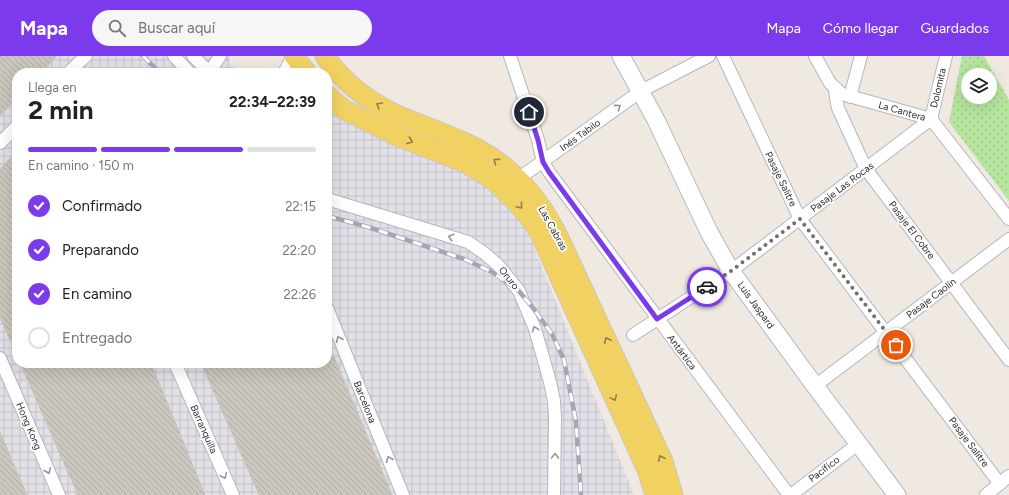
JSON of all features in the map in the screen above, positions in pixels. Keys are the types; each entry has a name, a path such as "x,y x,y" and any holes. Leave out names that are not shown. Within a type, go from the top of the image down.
{"main road":[{"path":"294,56 303,68"},
{"name":"Las Cabras","path":"324,61 332,68"},
{"name":"Las Cabras","path":"332,68 350,84 379,105 477,149 506,168 518,179 542,207 557,233 663,461 673,495"},
{"name":"Las Cabras","path":"332,100 343,109 399,136 466,163 493,180 518,203 538,230 546,247 647,470 655,495"}],"street":[{"path":"73,68 86,56"},
{"path":"174,56 185,68"},
{"path":"193,56 205,68"},
{"path":"213,68 220,56"},
{"path":"287,68 294,56"},
{"name":"Antártica","path":"510,56 538,140 543,162 549,172 657,319 790,495"},
{"name":"Luis Jaspard","path":"621,56 641,91 709,232 731,271 897,495"},
{"name":"Inés Tabilo","path":"518,179 641,91 709,56"},
{"name":"Pasaje Salitre","path":"722,56 800,219 886,333 1005,480"},
{"name":"La Cantera","path":"815,56 825,76 836,89 850,97 931,119 1009,219"},
{"path":"850,97 861,56"},
{"name":"Dolomita","path":"931,119 946,56"},
{"name":"Pasaje El Cobre","path":"836,89 838,108 866,169 1009,360"},
{"name":"Pasaje Las Rocas","path":"633,335 731,271 931,119"},
{"path":"0,143 12,131"},
{"name":"Oruro","path":"332,201 468,242 498,264 519,292 535,329 550,382 554,401 554,495"},
{"name":"Pasaje Caolín","path":"815,386 1009,239"},
{"name":"Barcelona","path":"332,320 404,495"},
{"name":"Hong Kong","path":"0,358 59,495"},
{"name":"Barranquilla","path":"177,368 233,495"},
{"name":"Pacífico","path":"790,495 858,444"},
{"path":"986,495 1005,480"}],"shaded area":[{"path":"0,56 230,56 229,63 236,68 12,68 12,368 332,368 332,113 443,136 511,191 634,495 0,495"}],"green space":[{"path":"962,56 984,56 991,68 961,68 961,104 997,104 997,79 1009,100 1009,201 949,122"}],"building":[{"path":"0,56 57,56 46,68 12,68 12,103 0,116"},
{"path":"12,156 12,345 0,317 0,169"},
{"path":"332,352 392,495 259,495 203,368 332,368"},
{"path":"22,368 153,368 205,495 78,495"},
{"path":"0,432 27,495 0,495"}],"railway":[{"path":"143,56 155,68"},
{"path":"332,217 368,227 464,259 492,272 519,291 552,334 564,360 576,422 581,495"}],"way so far":[{"path":"707,287 731,271 800,219 896,345"}],"route":[{"path":"529,112 543,162 549,172 657,319 707,287"}]}
